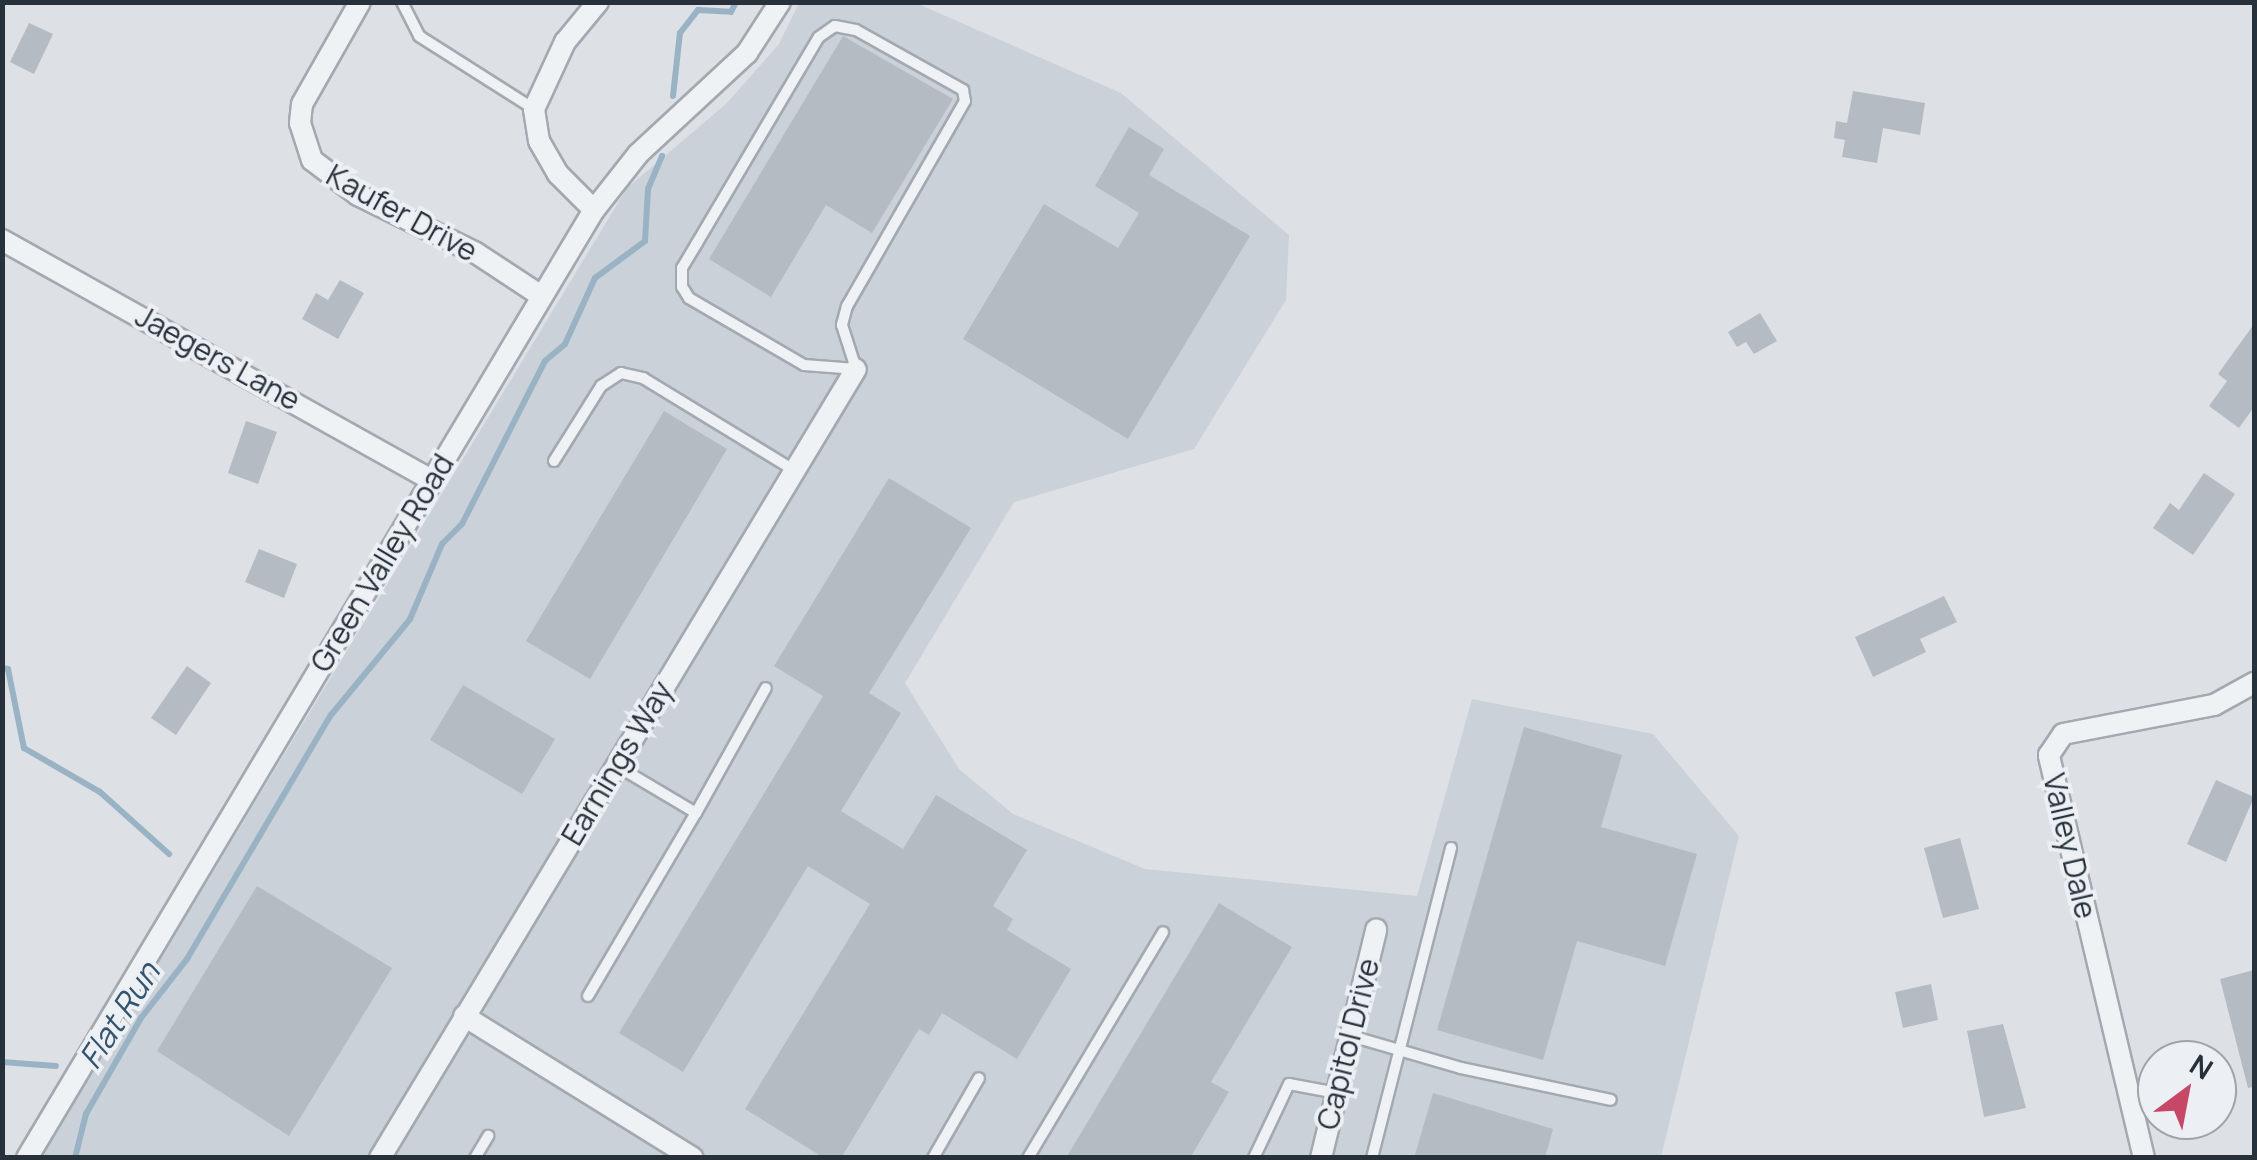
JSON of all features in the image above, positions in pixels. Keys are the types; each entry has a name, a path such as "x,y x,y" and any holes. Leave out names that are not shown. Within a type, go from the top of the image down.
{"street":[{"name":"Kaufer Drive","path":"360,2 302,104 300,123 312,160 358,196 476,253 540,295"},
{"path":"594,210 558,174 539,141 534,109 565,42 598,2"},
{"name":"Green Valley Road","path":"27,1158 594,210 638,154 747,54 780,2"},
{"name":"Jaegers Lane","path":"2,240 431,480"},
{"name":"Earnings Way","path":"380,1158 856,369"},
{"name":"Valley Dale","path":"2144,1158 2049,755 2063,734 2214,705 2254,683"},
{"name":"Capitol Drive","path":"1321,1157 1376,930"},
{"path":"464,1016 693,1158"}],"lane":[{"path":"402,2 418,36 534,109"},
{"path":"835,26 856,30 963,90 965,101 847,306 842,325 856,369 804,365 689,298 682,287 682,268 819,37 835,26"},
{"path":"554,460 601,386 621,374 642,378 794,470"},
{"path":"588,996 766,688"},
{"path":"616,766 696,813"},
{"path":"1372,1158 1451,848"},
{"path":"1028,1158 1162,932"},
{"path":"1350,1035 1611,1100"},
{"path":"933,1158 978,1078"},
{"path":"1254,1158 1289,1084 1336,1093"},
{"path":"475,1158 488,1136"},
{"path":"1321,1157 1331,1158"}],"shaded area":[{"path":"799,3 916,3 1121,93 1289,235 1286,300 1194,449 1014,502 905,683 959,769 1013,814 1145,869 1417,896 1472,699 1653,734 1739,836 1661,1157 40,1158 627,188 727,103 779,44"}],"building":[{"path":"29,23 53,34 34,74 10,62"},
{"path":"843,36 953,99 872,233 826,205 771,297 709,259"},
{"path":"1853,91 1925,103 1920,135 1883,128 1877,163 1842,157 1845,140 1834,138 1836,121 1847,123"},
{"path":"1129,127 1164,149 1149,175 1250,236 1128,439 963,339 1044,204 1118,248 1139,213 1095,186"},
{"path":"340,280 364,293 338,339 302,319 316,293 328,300"},
{"path":"1760,313 1777,341 1754,354 1746,342 1737,347 1728,332"},
{"path":"2254,324 2254,407 2239,428 2209,406 2227,381 2218,374"},
{"path":"664,411 727,449 590,679 526,641"},
{"path":"246,421 277,432 258,484 228,473"},
{"path":"2204,473 2235,494 2193,555 2153,528 2170,503 2179,510"},
{"path":"889,478 971,528 869,693 901,713 841,811 903,849 936,795 1027,850 993,906 1013,919 1007,930 1071,969 1017,1059 942,1013 929,1035 919,1029 841,1158 824,1158 745,1109 870,904 808,866 683,1072 619,1033 823,696 774,666"},
{"path":"259,549 297,564 284,598 245,582"},
{"path":"1944,596 1957,622 1920,639 1926,652 1873,677 1855,637"},
{"path":"187,666 211,683 176,735 151,718"},
{"path":"463,685 555,739 522,794 430,740"},
{"path":"1524,727 1622,755 1601,827 1697,854 1665,966 1577,941 1543,1060 1437,1030"},
{"path":"2216,780 2254,797 2226,862 2187,844"},
{"path":"1960,838 1979,909 1943,918 1924,848"},
{"path":"257,886 392,968 289,1136 157,1051"},
{"path":"1219,903 1292,947 1211,1082 1229,1092 1190,1158 1066,1158"},
{"path":"2254,970 2254,1087 2248,1088 2220,979"},
{"path":"1931,984 1938,1020 1903,1028 1895,992"},
{"path":"2003,1024 2026,1108 1984,1117 1967,1031"},
{"path":"1433,1093 1553,1129 1545,1158 1414,1158"}],"waterway":[{"path":"673,96 680,33 698,10 731,12 736,2"},
{"path":"75,1158 86,1114 141,1018 187,959 331,715 410,619 442,544 462,524 545,361 565,344 595,278 645,241 648,189 662,156"},
{"name":"Flat Run","path":"2,668 8,669 24,748 100,792 169,854"},
{"path":"2,1062 56,1066"}]}
